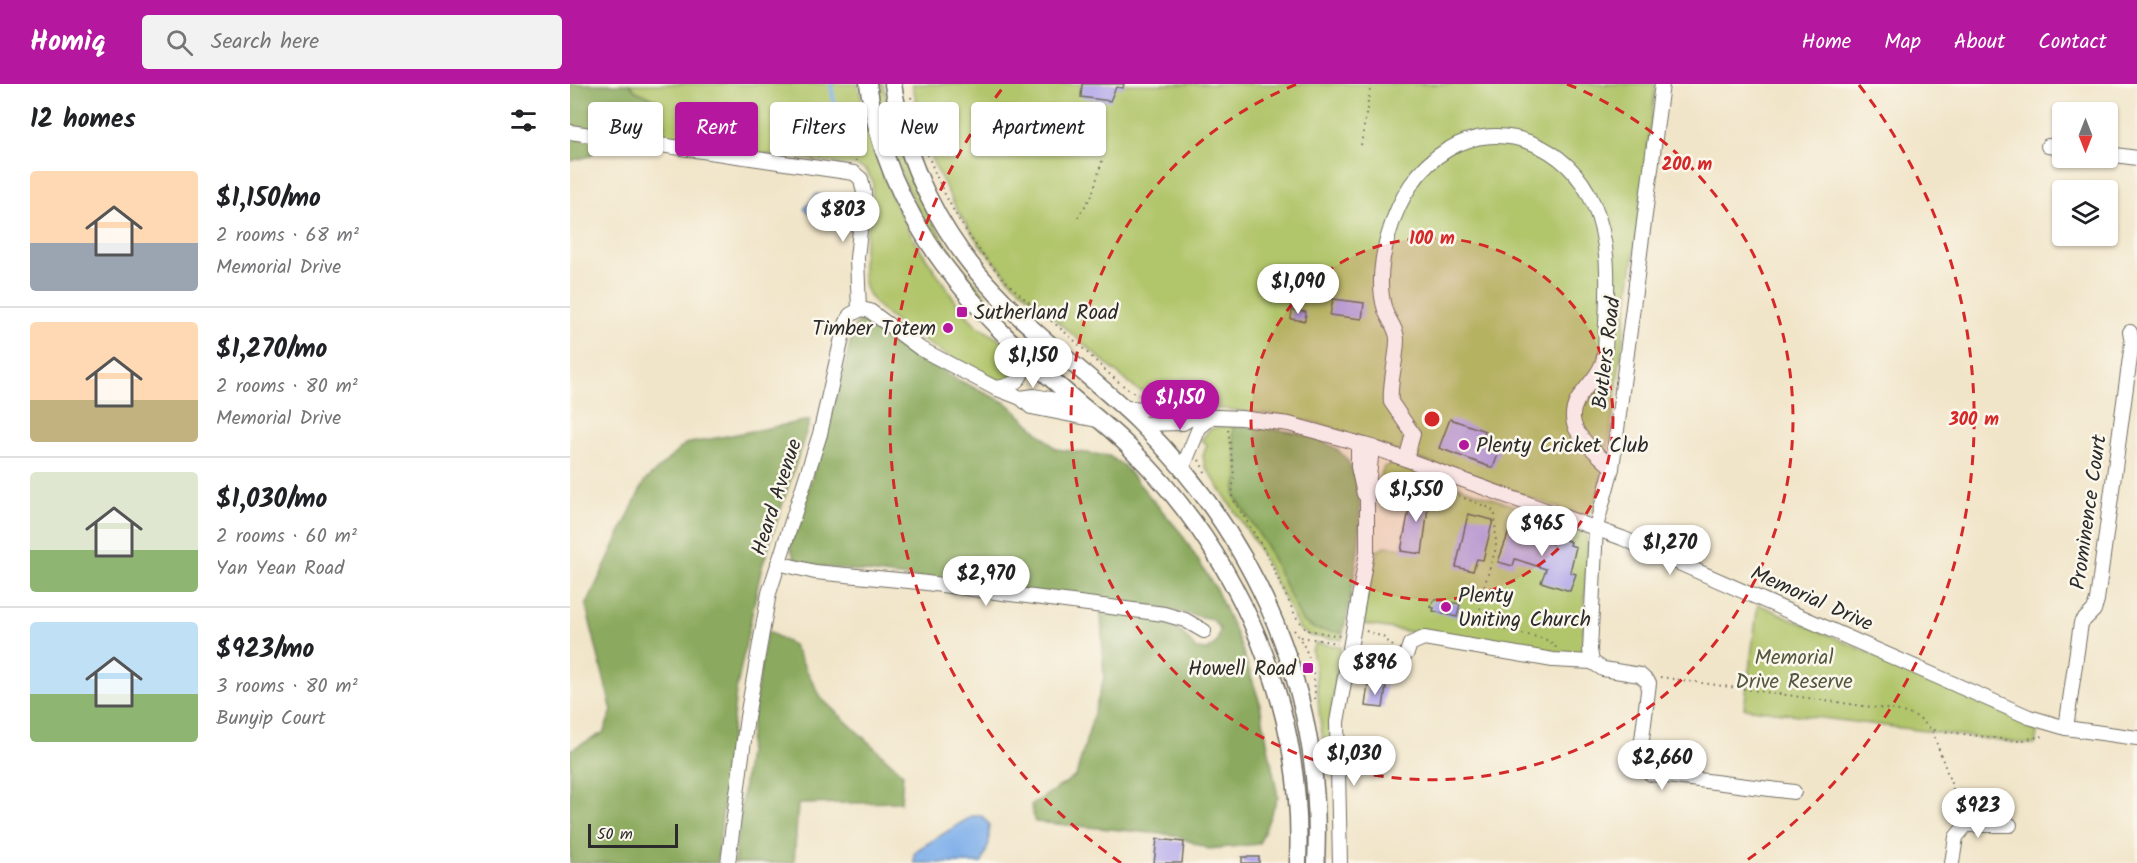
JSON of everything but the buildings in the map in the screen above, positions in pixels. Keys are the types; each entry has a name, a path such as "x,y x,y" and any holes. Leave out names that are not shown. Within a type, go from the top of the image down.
{"main road":[{"path":"868,84 886,158 918,229 962,292 1081,405 1102,420 1156,474 1190,516 1230,578 1252,622 1271,670 1288,736 1295,788 1298,863"},
{"path":"893,84 901,125 920,180 956,245 995,293 1125,408 1182,467 1224,522 1242,553 1263,592 1284,641 1300,694 1311,746 1316,800 1316,863"},
{"name":"Memorial Drive","path":"1081,405 1125,408"},
{"path":"1102,420 1141,424"}],"street":[{"name":"Butlers Road","path":"1592,662 1590,650 1596,527 1612,468 1662,84"},
{"path":"570,132 837,168 858,175 863,182 864,193 856,258 859,310 870,312 921,349 995,388 1021,398 1031,407 1102,420"},
{"path":"1406,459 1413,434 1391,402 1397,339 1382,297 1382,267 1390,229 1408,190 1432,161 1447,150 1466,141 1498,136 1529,141 1554,153 1575,173 1597,212 1607,263 1606,348 1600,369 1576,404 1573,420 1581,437 1612,468"},
{"path":"2118,155 2137,158"},
{"name":"Heard Avenue","path":"728,863 747,717 769,594 820,434 844,329 850,315 859,310"},
{"name":"Prominence Court","path":"2066,728 2081,622 2094,610 2097,600 2132,343 2130,332"},
{"path":"995,388 1009,386 1022,377 1025,369 1024,352"},
{"path":"1021,398 1034,396 1081,405"},
{"name":"Memorial Drive","path":"1125,408 1182,410 1195,416 1228,417 1299,426 1365,445 1596,527 1999,706 2066,728 2137,738"},
{"name":"Memorial Drive","path":"1141,424 1183,423 1195,416"},
{"path":"1182,467 1199,428 1212,417"},
{"path":"1340,863 1336,737 1368,545 1367,498 1361,488 1365,445"},
{"path":"778,563 815,572 919,582 1164,614 1185,620 1204,631"},
{"path":"1407,653 1410,644 1424,638 1553,660 1592,662 1603,669 1646,678 1648,689 1640,756 1644,770 1651,774 1794,792"},
{"path":"1952,863 1956,837 1966,825 2010,825"}],"path":[{"path":"1361,145 1371,84"},
{"path":"911,95 919,130 937,178 960,221 989,261 1009,284 1153,409"},
{"path":"852,156 858,175"},
{"path":"1078,217 1092,195 1103,158"},
{"path":"1228,417 1228,440 1234,475 1232,497 1275,570 1296,617 1312,632 1352,637"},
{"path":"1199,457 1208,478"},
{"path":"1453,494 1491,508 1496,517 1496,548 1482,584 1479,603 1482,619 1500,631 1548,639"},
{"path":"1299,636 1352,637 1374,633 1395,648 1407,653"},
{"path":"1646,678 1663,677 1899,711 1918,717 1932,730 1966,825"},
{"path":"1932,730 2022,741 2042,736 2064,736 2066,728"}],"green space":[{"path":"570,84 629,84 636,91 658,102 588,102 588,130 570,128"},
{"path":"629,84 858,84 862,102 770,102 770,155 758,153 758,102 675,102 675,142 663,141 665,123 663,102 646,102"},
{"path":"883,84 887,102 879,102 875,85"},
{"path":"912,84 1656,84 1610,438 1594,511 1579,515 1316,423 1278,415 1161,402 1161,396 1137,390 1012,282 978,242 957,210 931,156 959,156 959,102 917,102"},
{"path":"867,124 873,150 893,199 914,240 961,309 976,325 1003,342 1016,356 1017,368 1013,377 1004,381 995,379 941,352 899,325 870,297 864,283 863,257 873,182 866,170 857,166 780,156 867,156"},
{"path":"570,138 588,140 588,156 591,156 570,161"},
{"path":"895,156 903,156 916,190 937,230 998,312 995,316 955,271 941,249 916,205"},
{"path":"860,320 873,324 954,378 1008,404 1056,449 1109,456 1123,465 1181,533 1216,589 1240,643 1259,700 1278,797 1259,844 1209,849 1174,835 1035,822 1031,805 1076,776 1104,678 1101,612 1154,618 1176,629 1196,649 1208,650 1217,642 1220,629 1212,619 1150,606 816,566 795,559 790,547 842,380 853,329"},
{"path":"810,420 761,570 736,691 717,863 570,863 570,750 603,733 612,711 586,606 644,482 685,444"},
{"path":"1233,426 1238,468 1236,498 1266,545 1302,621 1315,629 1343,633 1342,640 1311,636 1300,630 1256,544 1205,466 1203,456 1207,444 1201,440 1210,429"},
{"path":"1233,426 1302,434 1339,451 1351,466 1358,487 1359,538 1352,591 1343,633 1315,629 1302,621 1266,545 1236,498 1238,468"},
{"path":"1393,463 1523,509 1517,531 1546,541 1554,523 1558,521 1586,532 1588,544 1582,650 1575,655 1549,655 1364,624 1365,605 1377,551 1385,546 1402,548 1410,507 1389,500 1379,488 1377,482 1384,467"},
{"name":"Memorial Drive Reserve","path":"1758,604 2038,727 2035,745 1744,708"},
{"path":"767,631 793,645 822,699 903,774 901,802 798,804 794,863 734,863 752,720"},
{"path":"1316,643 1341,647 1332,704 1330,759 1320,722 1312,651"}],"water":[{"path":"816,194 826,195 829,201 825,211 814,216 804,209"},
{"path":"972,816 982,816 989,824 989,843 982,863 914,863 914,854 917,850"}],"waterway":[{"path":"831,84 834,102"}],"place":[{"name":"Sutherland Road","path":"962,312"},
{"name":"Timber Totem","path":"948,328"},
{"name":"Plenty Cricket Club","path":"1464,445"},
{"name":"Plenty Uniting Church","path":"1446,607"},
{"name":"Howell Road","path":"1308,668"}]}
